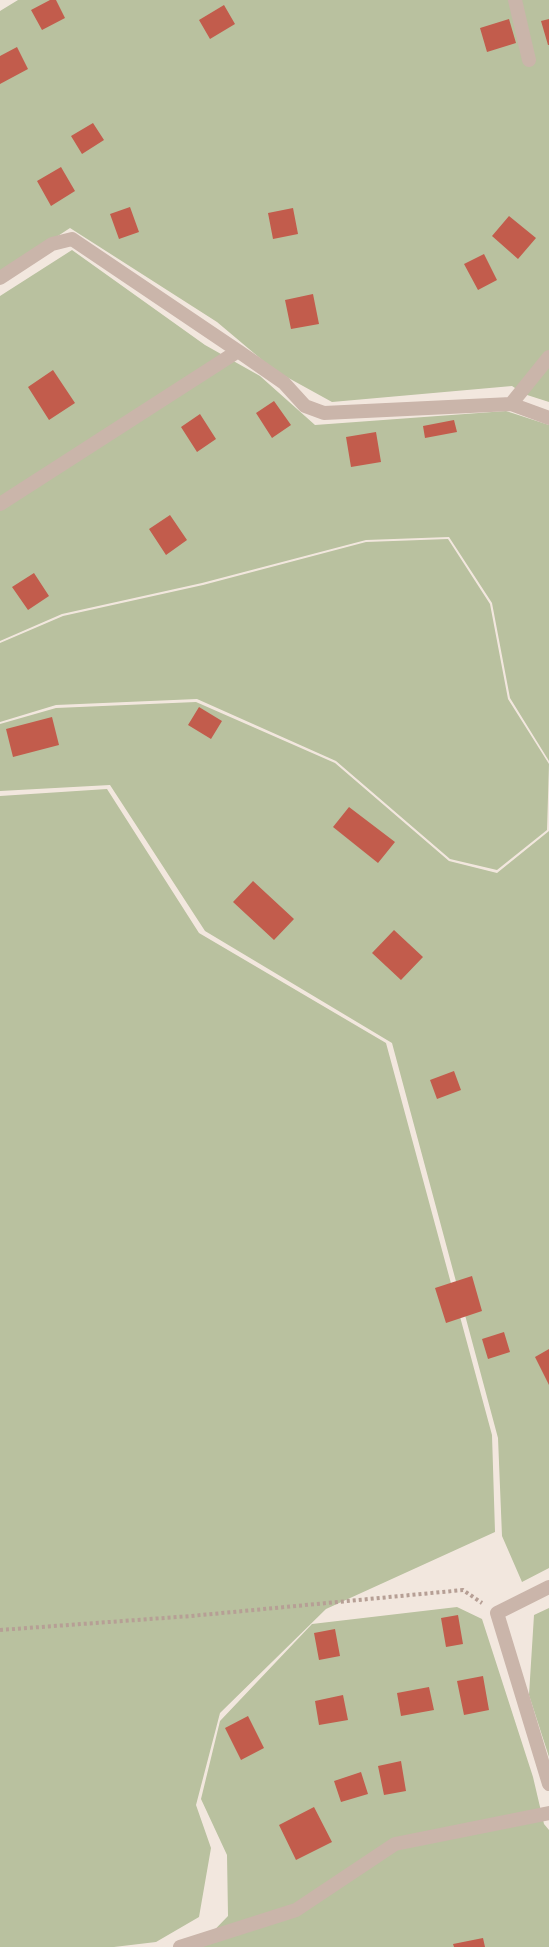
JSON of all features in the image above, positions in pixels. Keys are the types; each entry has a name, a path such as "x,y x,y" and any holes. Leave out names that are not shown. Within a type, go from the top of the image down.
{"lane":[{"path":"515,0 530,60"},
{"path":"0,278 52,244 72,239 284,383 305,406 324,413 511,404 549,418"},
{"path":"0,504 238,351"},
{"path":"511,404 549,357"},
{"path":"549,1587 497,1612 549,1784"},
{"path":"180,1947 296,1910 395,1844 549,1814"}],"path":[{"path":"0,1630 191,1616 463,1590 497,1612"}],"green space":[{"path":"18,0 549,0 549,402 524,394 512,386 332,402 274,370 217,322 70,228 0,274 0,11"},
{"path":"72,250 205,345 260,376 315,425 506,411 549,425 549,761 510,698 492,603 449,537 366,540 202,583 62,614 0,641 0,296"},
{"path":"448,539 490,604 508,699 549,764 547,830 497,870 450,859 336,761 197,699 56,705 0,722 0,643 63,616 203,585 366,542"},
{"path":"196,702 335,763 449,861 497,873 549,831 549,1568 522,1582 502,1536 498,1438 392,1043 205,931 110,785 0,791 0,724 56,708"},
{"path":"107,789 199,933 386,1043 492,1435 495,1532 326,1609 220,1713 196,1805 211,1848 199,1917 156,1942 114,1947 0,1947 0,796"},
{"path":"457,1607 482,1619 533,1777 544,1824 549,1830 549,1947 198,1947 228,1916 227,1855 201,1799 220,1721 312,1624"},
{"path":"549,1608 549,1757 529,1695 534,1615"}],"building":[{"path":"50,0 56,0 65,18 42,30 31,10"},
{"path":"224,5 235,24 210,39 199,20"},
{"path":"509,19 516,43 487,52 480,28"},
{"path":"549,19 549,45 548,45 541,21"},
{"path":"17,47 28,69 0,84 0,56"},
{"path":"93,123 104,140 82,154 71,136"},
{"path":"61,167 75,191 51,206 37,181"},
{"path":"130,207 139,232 119,239 110,214"},
{"path":"293,208 298,234 273,239 268,213"},
{"path":"509,216 536,238 518,259 492,236"},
{"path":"484,254 497,280 478,290 464,264"},
{"path":"313,294 319,324 291,329 285,300"},
{"path":"53,370 75,403 49,420 28,387"},
{"path":"274,401 291,425 272,438 256,413"},
{"path":"200,414 216,439 197,452 181,427"},
{"path":"454,420 457,432 425,438 423,426"},
{"path":"376,432 381,462 351,467 346,437"},
{"path":"170,515 187,540 166,555 149,529"},
{"path":"34,573 49,596 28,610 12,587"},
{"path":"199,707 222,721 211,739 188,725"},
{"path":"52,717 59,745 13,757 6,729"},
{"path":"349,807 395,842 378,863 333,827"},
{"path":"253,881 294,919 274,940 233,902"},
{"path":"394,930 423,957 401,980 372,953"},
{"path":"454,1071 461,1090 437,1099 430,1080"},
{"path":"472,1276 482,1311 446,1323 435,1288"},
{"path":"504,1332 510,1352 488,1359 482,1339"},
{"path":"549,1349 549,1385 535,1357"},
{"path":"458,1615 463,1644 446,1647 441,1618"},
{"path":"335,1629 340,1656 319,1660 314,1633"},
{"path":"483,1676 489,1710 464,1715 457,1681"},
{"path":"429,1687 434,1710 401,1716 397,1693"},
{"path":"343,1695 348,1720 319,1725 315,1701"},
{"path":"248,1716 264,1748 241,1760 225,1728"},
{"path":"401,1761 406,1791 384,1795 378,1766"},
{"path":"361,1772 368,1794 341,1802 334,1781"},
{"path":"314,1807 332,1842 296,1860 279,1825"},
{"path":"483,1938 485,1947 454,1947 453,1944"}]}
